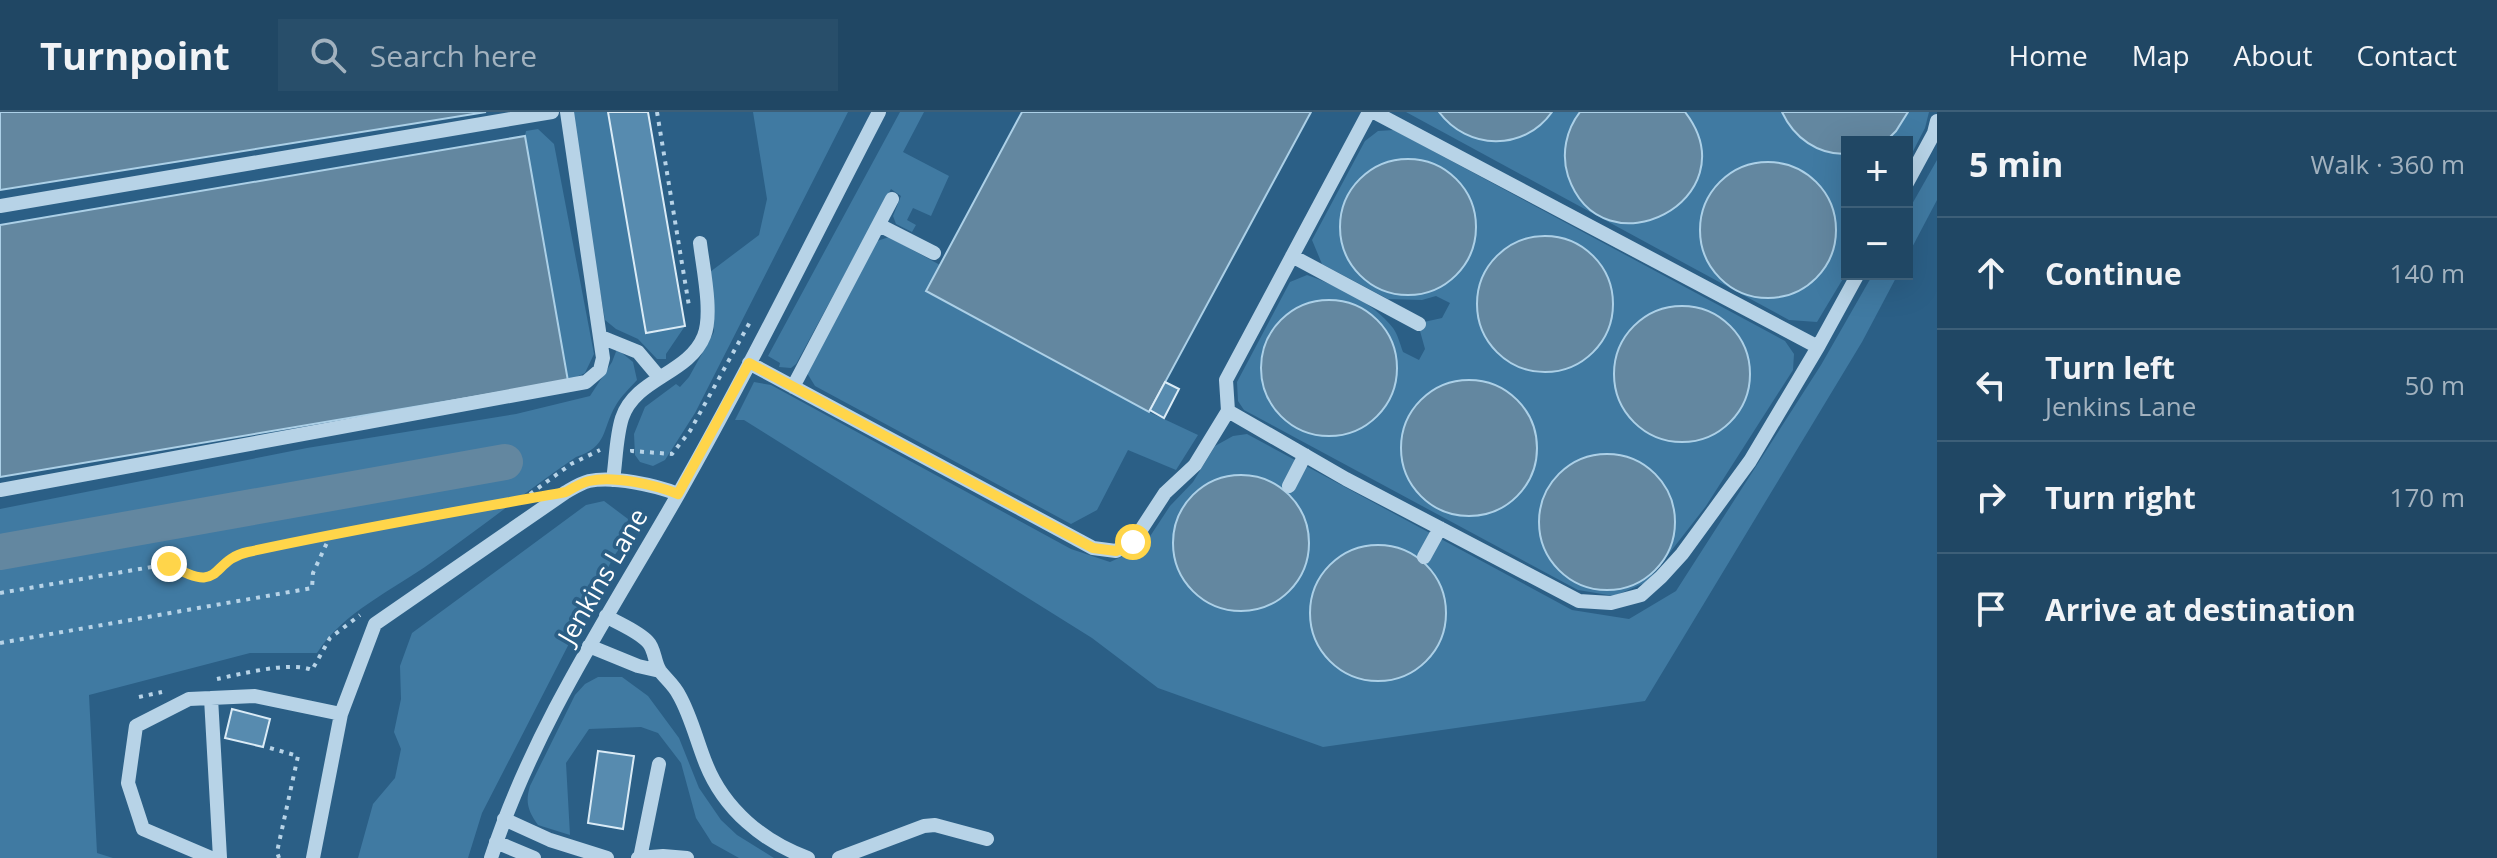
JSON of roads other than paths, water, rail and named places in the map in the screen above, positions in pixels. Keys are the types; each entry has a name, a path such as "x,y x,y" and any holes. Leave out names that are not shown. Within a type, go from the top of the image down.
{"street":[{"path":"0,206 552,112"},
{"path":"0,490 586,382 600,370 603,358 567,112"},
{"name":"Jenkins Lane","path":"491,858 522,773 545,724 678,494 879,112"},
{"path":"749,363 1093,548 1116,551 1133,542 1165,493 1195,465 1228,411 1226,380 1372,112 1818,347"},
{"path":"1913,172 1934,133 1937,121"},
{"path":"793,387 892,199"},
{"path":"879,225 934,253"},
{"path":"613,480 623,415 640,392 686,360 705,336 707,315 700,243"},
{"path":"1292,256 1419,324"},
{"path":"1228,411 1579,601 1611,603 1641,595 1682,554 1750,461 1855,280"},
{"path":"601,337 638,352 659,377"},
{"path":"1289,486 1305,455"},
{"path":"313,858 341,714 375,624 566,492 592,480 656,485 678,494"},
{"path":"1424,557 1440,528"},
{"path":"606,616 649,643 660,671 680,696 707,768 738,814 785,849 808,858"},
{"path":"589,646 638,666 660,671"},
{"path":"211,858 143,829 128,783 136,726 189,699 255,696 341,714"},
{"path":"211,698 220,858"},
{"path":"659,764 639,858 687,858"},
{"path":"504,819 550,840 607,858"},
{"path":"839,858 924,826 935,825 987,839"},
{"path":"496,842 534,858"}],"waterway":[{"path":"0,552 505,462"}]}
